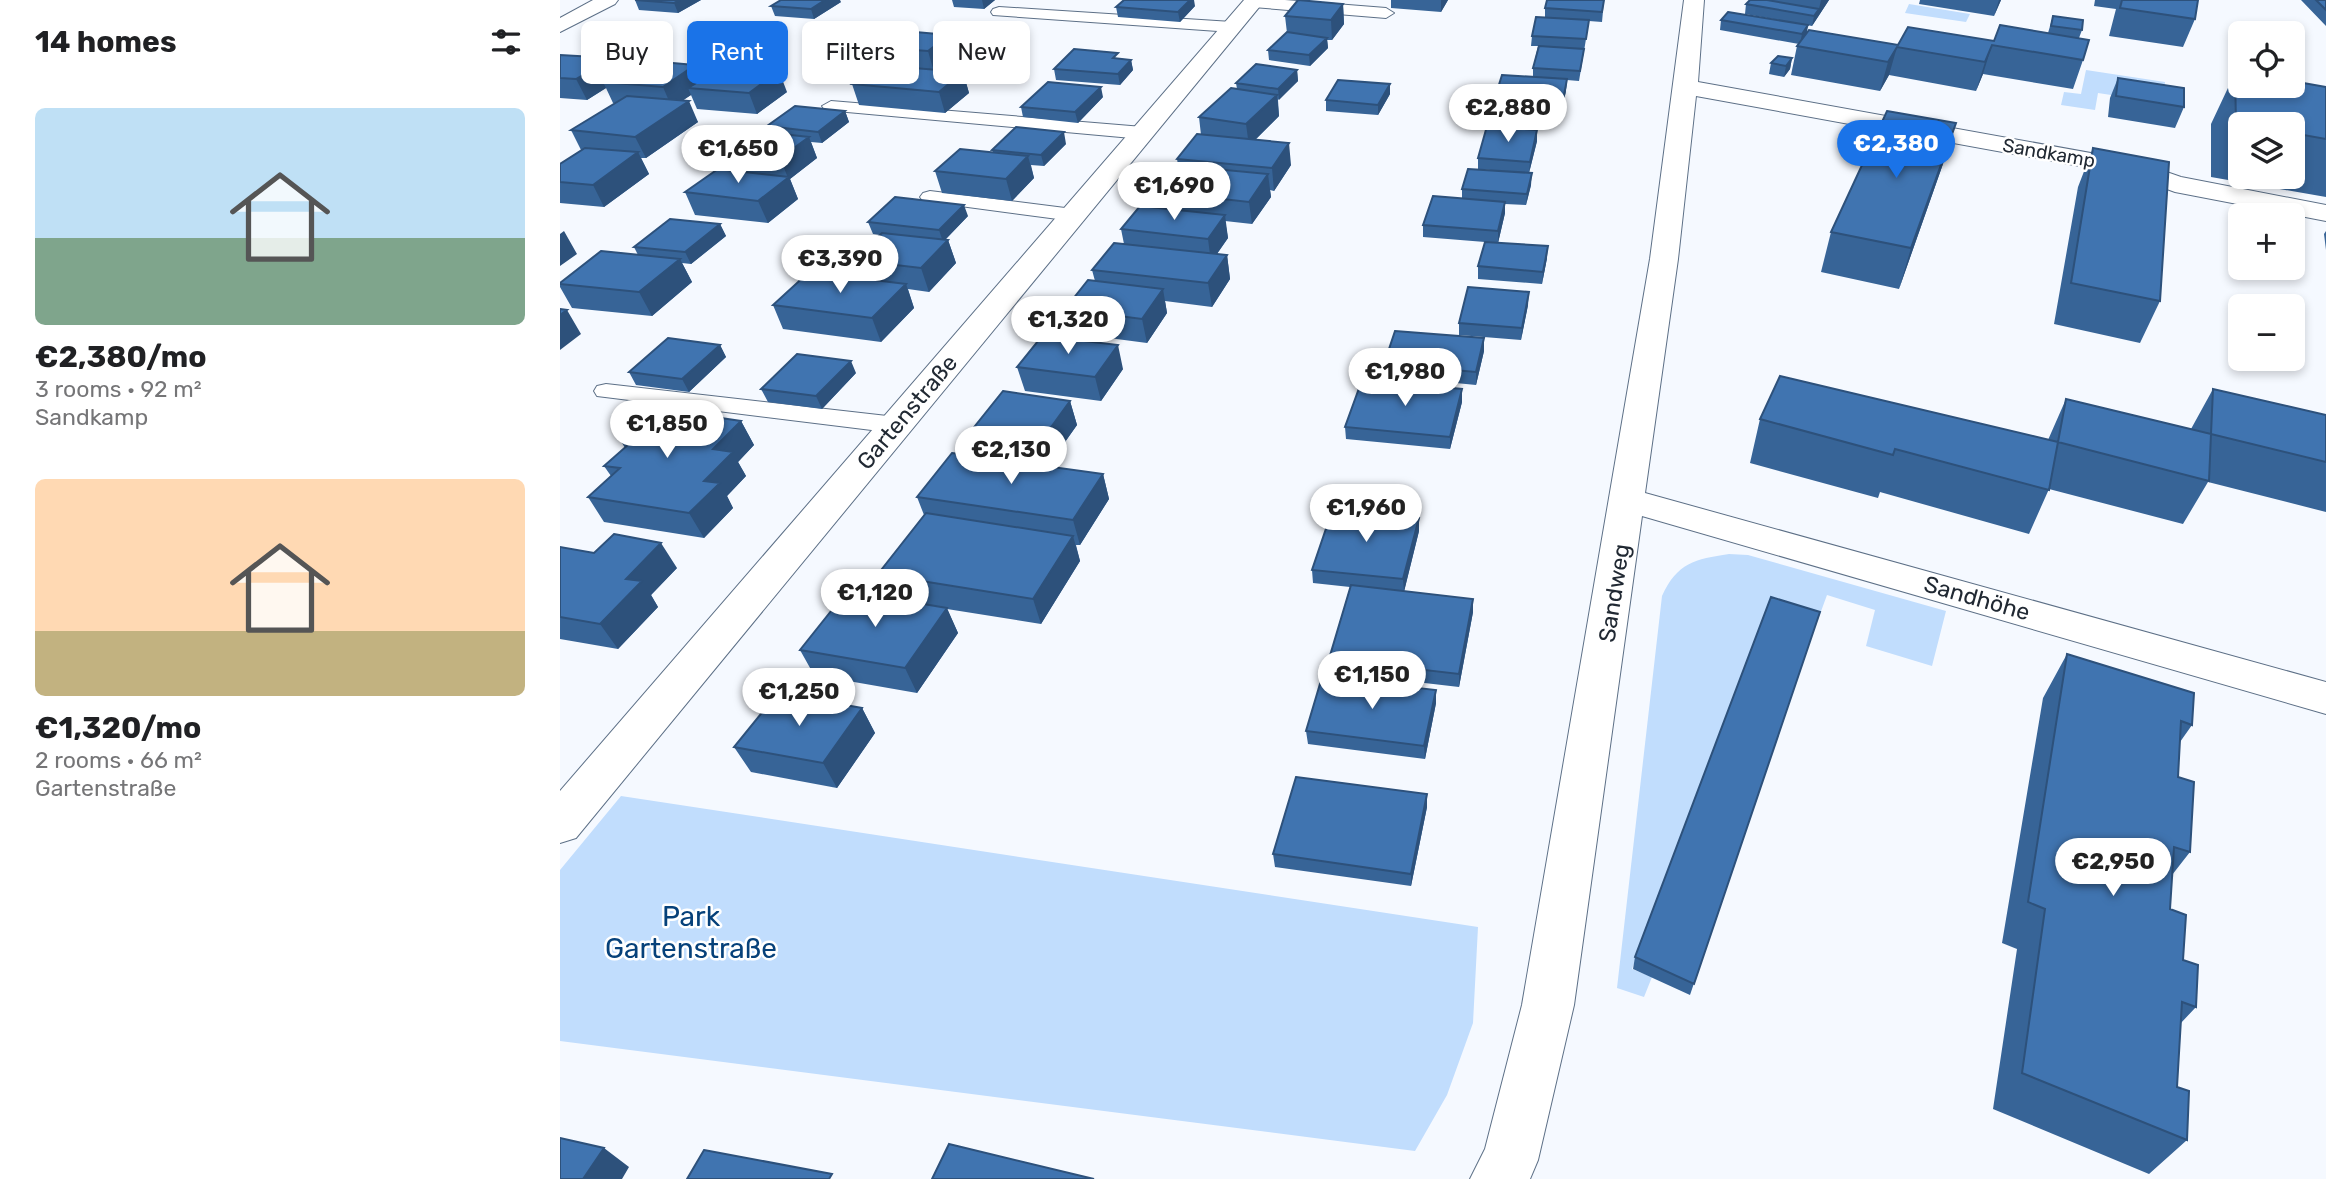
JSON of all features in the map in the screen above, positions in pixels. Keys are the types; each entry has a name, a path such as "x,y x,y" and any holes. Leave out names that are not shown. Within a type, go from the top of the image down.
{"street":[{"path":"560,26 608,0"},
{"name":"Sandweg","path":"1499,1179 1510,1160 1548,1005 1628,500 1686,87 1694,0"},
{"name":"Gartenstraße","path":"560,824 1254,1"},
{"name":"Sandkamp","path":"1686,87 2135,169 2175,184 2326,213"},
{"name":"Sandhöhe","path":"1628,500 2326,698"}],"lane":[{"path":"1254,1 1386,13"},
{"path":"999,12 1232,27"},
{"path":"831,106 1143,133"},
{"path":"930,197 1073,215"},
{"path":"606,391 896,425"}],"green space":[{"path":"1909,4 1970,14 1966,22 1905,13"},
{"path":"2086,70 2165,82 2163,103 2098,93 2095,110 2061,105 2064,92 2081,94"},
{"path":"1729,554 1748,555 1946,611 1932,666 1866,646 1875,610 1827,595 1816,625 1767,610 1632,969 1652,977 1644,997 1617,988 1662,596 1674,576 1688,564"},
{"name":"Park Gartenstraße","path":"621,796 1478,927 1473,1023 1447,1095 1415,1151 560,1041 560,870"}],"building":[{"path":"635,0 680,0 674,3"},
{"path":"781,0 825,0 811,9 771,6"},
{"path":"1124,0 1190,0 1178,12 1116,7"},
{"path":"1298,0 1343,4 1331,20 1285,16"},
{"path":"1547,0 1604,0 1602,12 1545,8"},
{"path":"1750,0 1767,0 1819,9 1814,16 1746,4"},
{"path":"2122,0 2198,0 2195,19 2120,8"},
{"path":"2316,0 2326,0 2326,10"},
{"path":"1728,12 1808,25 1802,34 1721,20"},
{"path":"2053,16 2083,20 2082,30 2051,26"},
{"path":"1536,17 1589,20 1586,39 1532,36"},
{"path":"2000,25 2089,40 2083,60 1992,45 1985,62 1897,47 1888,62 1797,46 1809,30 1898,45 1908,27 1994,41"},
{"path":"919,32 933,34 933,47 928,51 919,50"},
{"path":"1287,32 1327,38 1309,55 1268,50"},
{"path":"1539,46 1584,49 1580,71 1533,68"},
{"path":"1074,49 1118,53 1113,58 1131,60 1118,74 1054,69"},
{"path":"560,55 581,56 581,76 576,79 560,78"},
{"path":"1778,56 1792,58 1786,66 1771,63"},
{"path":"673,63 687,64 687,70 673,80"},
{"path":"1256,64 1297,70 1278,89 1236,83"},
{"path":"919,68 933,70 933,84 949,84 939,92 852,84 919,84"},
{"path":"1502,75 1567,79 1561,111 1492,107"},
{"path":"2118,78 2184,88 2184,107 2116,96"},
{"path":"1338,80 1390,84 1378,105 1326,100"},
{"path":"1048,82 1101,87 1075,112 1021,107"},
{"path":"2305,83 2326,87 2326,139 2305,135 2305,112 2236,112 2235,98 2305,98"},
{"path":"627,84 667,84 663,87"},
{"path":"695,84 761,84 749,93 688,88"},
{"path":"1231,88 1277,95 1246,124 1199,117"},
{"path":"627,96 689,101 635,137 571,130"},
{"path":"795,106 845,111 818,132 767,126"},
{"path":"1887,111 1956,123 1911,248 1831,232"},
{"path":"1487,126 1537,130 1530,162 1478,158"},
{"path":"1016,127 1064,132 1041,155 992,150"},
{"path":"755,131 809,137 780,158 724,153"},
{"path":"1197,134 1289,143 1272,168 1177,159"},
{"path":"585,148 638,152 593,185 560,182 560,164"},
{"path":"2093,148 2169,162 2160,301 2071,283"},
{"path":"960,149 1028,156 1006,179 935,171"},
{"path":"1173,165 1268,174 1249,202 1151,191"},
{"path":"718,169 789,177 758,201 685,192"},
{"path":"1468,169 1532,173 1527,194 1462,189"},
{"path":"1433,196 1505,202 1498,231 1423,225"},
{"path":"895,197 964,205 939,230 868,222"},
{"path":"1140,206 1225,215 1208,239 1121,229"},
{"path":"670,219 720,224 685,252 634,247"},
{"path":"882,233 948,240 921,268 853,260"},
{"path":"1485,242 1548,246 1543,272 1478,266"},
{"path":"1114,243 1227,255 1208,283 1092,270"},
{"path":"601,251 680,259 639,292 560,284"},
{"path":"809,272 906,284 872,318 773,305"},
{"path":"1088,280 1163,289 1142,319 1065,309"},
{"path":"1468,287 1529,292 1522,328 1459,323"},
{"path":"1395,331 1484,338 1476,372 1384,364"},
{"path":"1042,336 1118,345 1095,377 1017,367"},
{"path":"668,338 720,345 682,379 629,372"},
{"path":"797,354 851,361 816,396 761,389"},
{"path":"1780,376 2058,442 2049,490 1895,449 1893,455 1760,419"},
{"path":"1362,380 1462,389 1450,437 1345,427"},
{"path":"2213,389 2326,415 2326,462 2211,434"},
{"path":"1003,391 1070,401 1041,441 971,431"},
{"path":"2066,399 2211,434 2209,481 2058,442"},
{"path":"647,407 741,421 713,449 733,452 704,481 720,483 689,513 588,497 620,468 604,466 637,437 617,434"},
{"path":"952,453 1103,474 1073,520 917,497"},
{"path":"1333,508 1419,518 1403,579 1312,570"},
{"path":"926,513 1073,536 1033,599 878,574"},
{"path":"614,534 661,543 626,579 642,581 600,624 560,617 560,547 594,553"},
{"path":"1351,585 1473,599 1459,674 1329,659"},
{"path":"847,591 947,608 905,668 800,650"},
{"path":"1771,597 1820,612 1694,984 1635,957"},
{"path":"2067,654 2194,693 2192,725 2181,721 2178,777 2194,782 2190,852 2174,847 2170,909 2186,915 2183,960 2198,965 2196,1007 2182,1002 2177,1087 2189,1091 2187,1140 2022,1073 2045,909 2028,902"},
{"path":"1322,677 1436,690 1424,746 1306,731"},
{"path":"778,693 862,708 823,763 734,747"},
{"path":"1296,777 1427,794 1411,874 1273,854"},
{"path":"560,1138 604,1148 583,1179 560,1179"},
{"path":"949,1144 1094,1179 932,1179"},
{"path":"704,1150 832,1174 829,1179 687,1179"}]}
